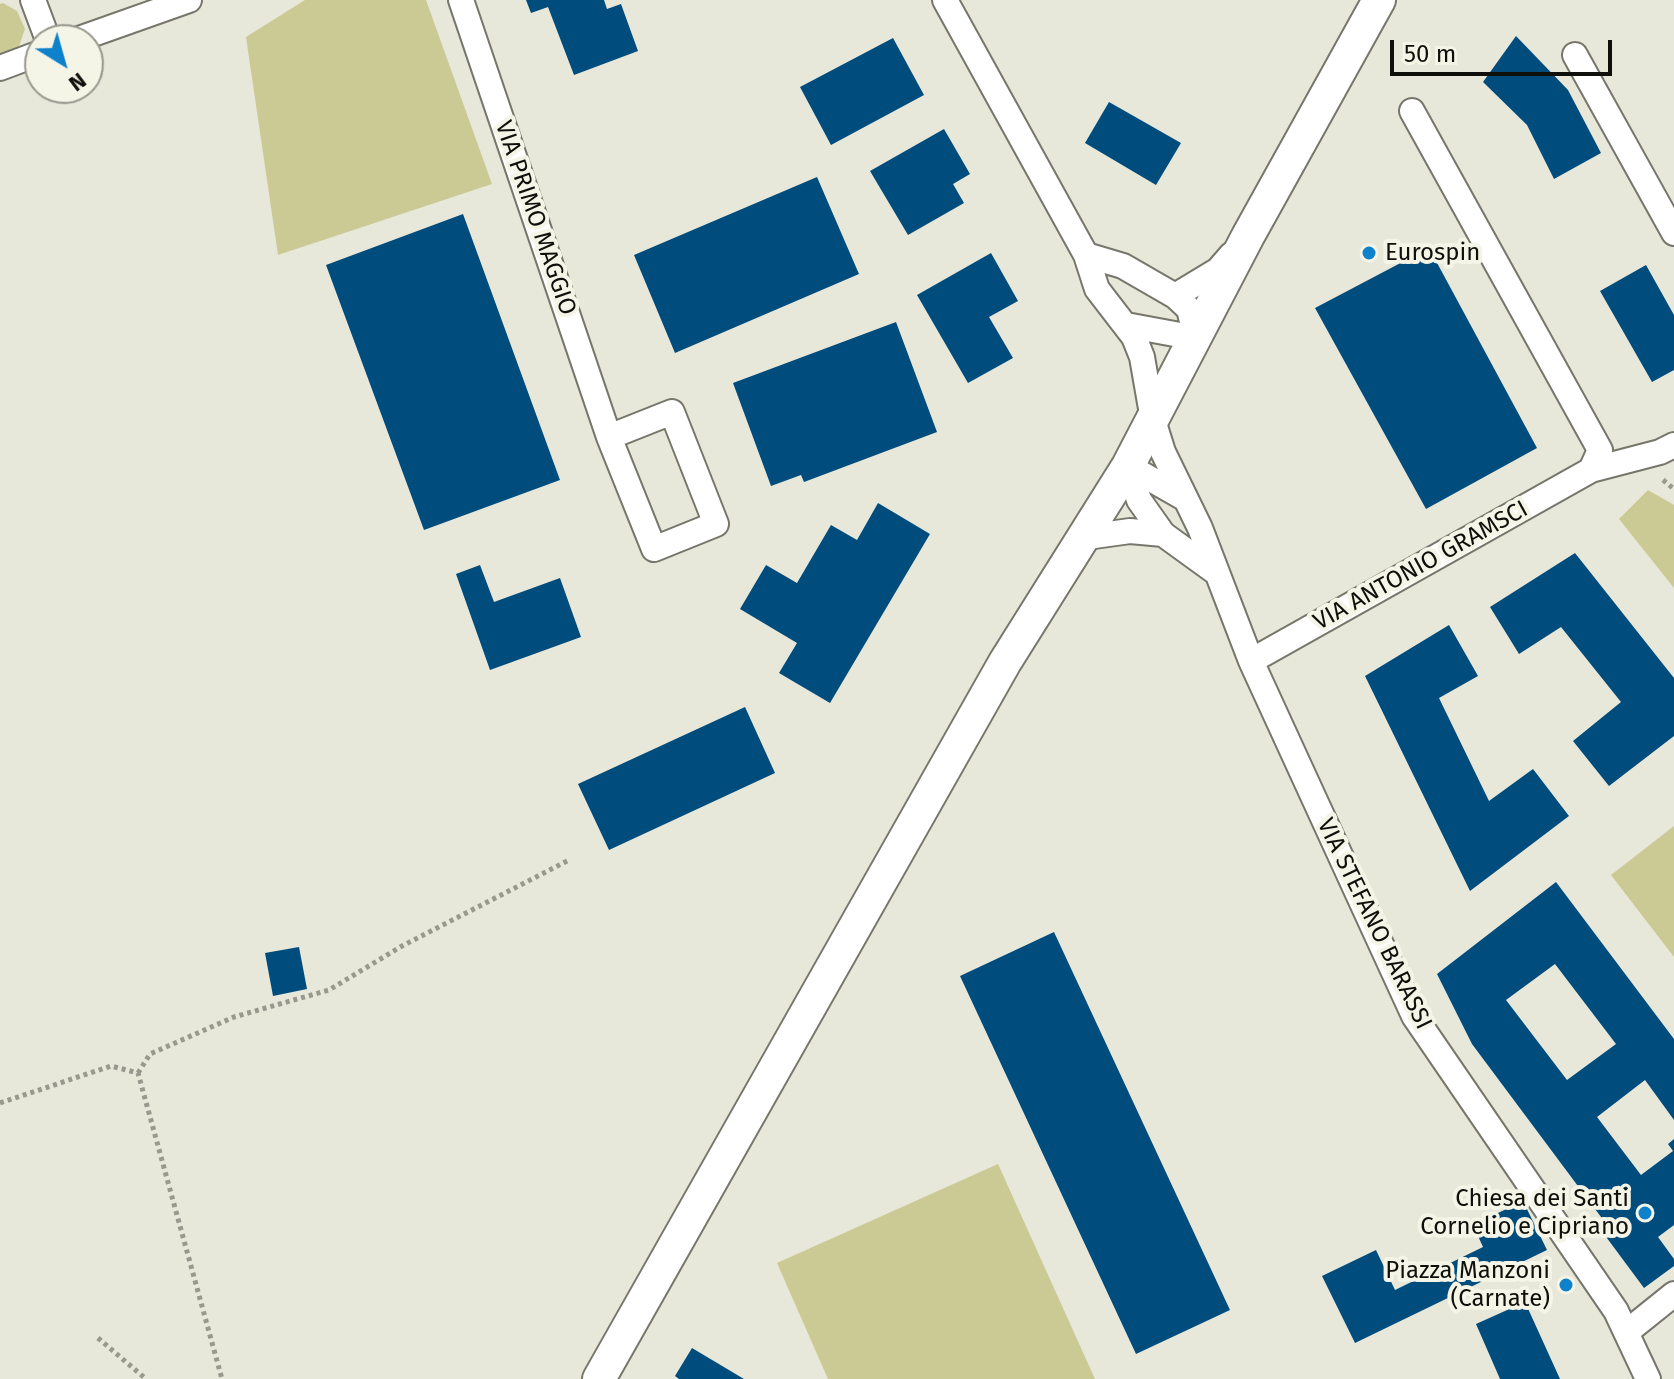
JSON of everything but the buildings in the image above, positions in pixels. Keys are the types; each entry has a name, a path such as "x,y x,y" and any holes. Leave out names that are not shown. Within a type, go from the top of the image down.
{"main road":[{"path":"599,1379 1005,662 1128,466 1248,236 1379,0"}],"street":[{"path":"33,0 42,24"},
{"path":"104,30 189,0"},
{"name":"VIA PRIMO MAGGIO","path":"461,0 609,437 654,549 716,524 672,412 609,437"},
{"name":"VIA STEFANO BARASSI","path":"945,0 1086,255 1097,289 1126,325 1142,357 1153,420 1184,498 1200,528 1251,661 1414,1016 1628,1331 1648,1379"},
{"path":"1575,55 1674,233"},
{"path":"0,68 24,59"},
{"path":"1412,111 1600,450 1591,470"},
{"path":"1175,296 1218,270 1248,236"},
{"path":"1086,255 1123,266 1175,296 1189,309 1196,338 1126,325"},
{"name":"VIA ANTONIO GRAMSCI","path":"1251,661 1591,470 1660,452 1674,445"},
{"path":"1128,466 1184,498"},
{"path":"1128,466 1139,500 1163,534 1214,571"},
{"path":"1080,538 1130,531 1163,534"},
{"path":"1628,1331 1674,1294"}],"path":[{"path":"1663,480 1674,489"},
{"path":"222,1379 138,1073 150,1054 234,1017 329,990 402,946 569,860"},
{"path":"0,1103 111,1066 138,1073"},
{"path":"98,1338 146,1379"}],"shaded area":[{"path":"305,0 426,0 492,184 278,255 246,37"},
{"path":"0,4 17,11 24,32 19,46 0,53"},
{"path":"1648,490 1674,505 1674,588 1619,519"},
{"path":"1674,826 1674,957 1611,875"},
{"path":"998,1164 1095,1379 828,1379 777,1263"}],"place":[{"name":"Eurospin","path":"1369,253"},
{"name":"Chiesa dei Santi Cornelio e Cipriano","path":"1645,1213"},
{"name":"Piazza Manzoni (Carnate)","path":"1566,1285"}]}
